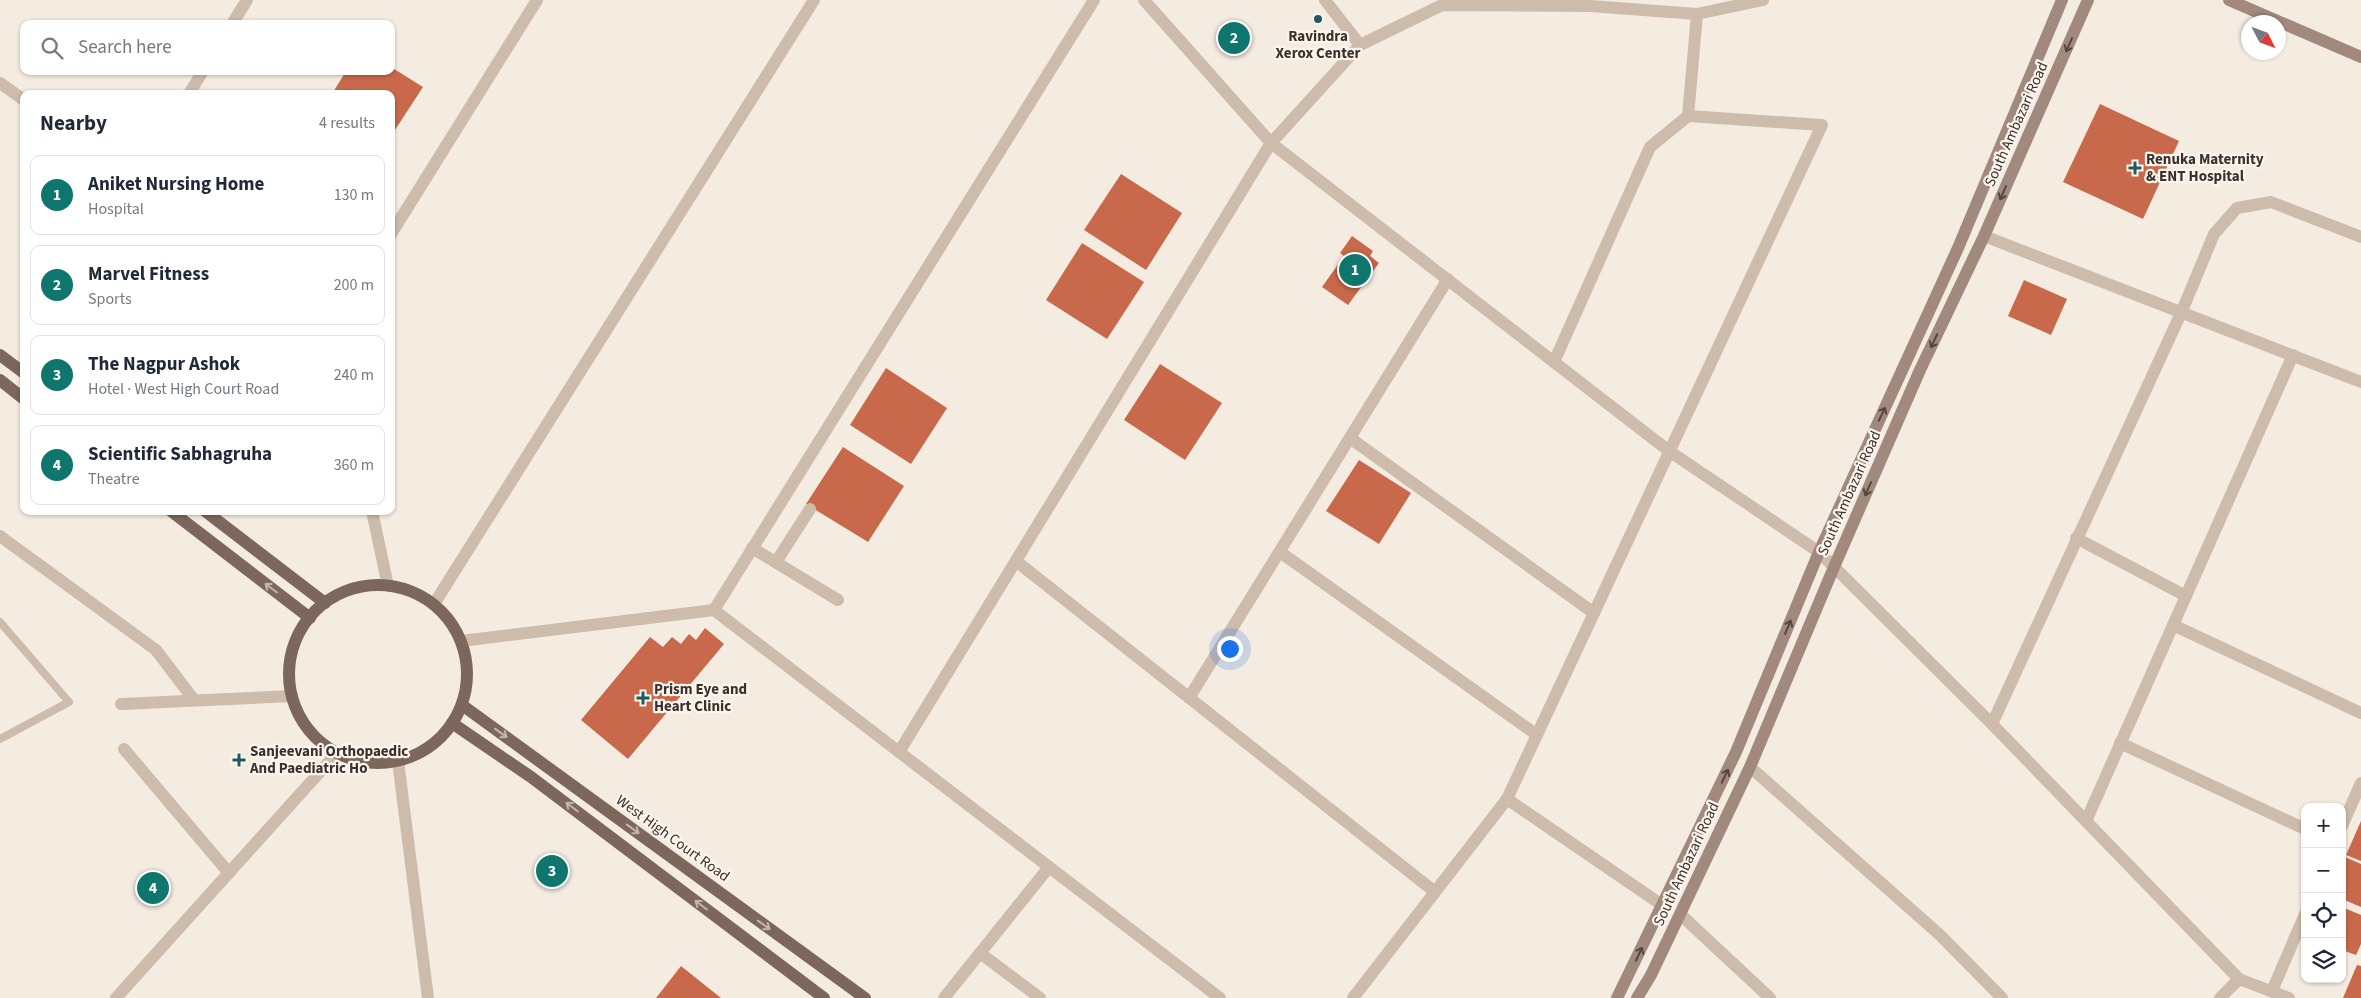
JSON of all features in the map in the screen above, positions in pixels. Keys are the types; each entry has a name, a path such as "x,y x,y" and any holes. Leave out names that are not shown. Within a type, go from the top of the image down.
{"main road":[{"name":"South Ambazari Road","path":"1617,998 1736,752 1819,552 1958,248 2062,0"},
{"name":"South Ambazari Road","path":"1637,998 1651,975 1750,767 1834,567 1920,370 1984,236 2088,0"},
{"path":"2229,0 2361,57"},
{"path":"0,354 20,370"},
{"path":"0,380 20,395"},
{"path":"176,515 310,618"},
{"path":"211,515 325,603"},
{"path":"366,586 388,586 412,592 434,604 450,621 461,641 466,662 467,684 462,705 452,723 432,744 419,753 398,761 377,764 356,761 337,754 316,739 301,719 292,696 289,668 295,642 310,618 325,603 344,592 366,586"},
{"name":"West High Court Road","path":"462,705 865,998"},
{"path":"452,723 531,777 824,998"}],"street":[{"path":"234,20 246,0"},
{"path":"395,228 537,0"},
{"path":"434,604 814,0"},
{"path":"714,610 1094,0"},
{"path":"1144,0 1272,143 1669,451 1819,552 1992,724 2239,979 2289,998"},
{"path":"1325,0 1360,45"},
{"path":"899,752 1272,143 1360,45 1442,3 1589,3 1697,14 1764,0"},
{"path":"1688,116 1697,14"},
{"path":"191,90 201,75"},
{"path":"0,83 20,97"},
{"path":"1353,998 1507,799 1822,125 1688,116 1650,147 1554,362"},
{"path":"1992,724 2182,311 2214,234 2237,208 2271,202 2361,237"},
{"path":"1984,236 2182,311 2361,382"},
{"path":"1190,698 1448,280"},
{"path":"2086,821 2293,355"},
{"path":"1350,438 1594,613"},
{"path":"776,562 810,509"},
{"path":"373,515 388,586"},
{"path":"0,536 156,650 194,700"},
{"path":"2076,538 2186,596"},
{"path":"752,548 838,600"},
{"path":"1280,552 1537,735"},
{"path":"1016,561 1435,892"},
{"path":"461,641 714,610 1220,998"},
{"path":"2173,625 2361,713"},
{"path":"121,704 292,696"},
{"path":"2120,743 2301,827"},
{"path":"124,749 229,873"},
{"path":"116,998 337,754"},
{"path":"398,761 428,998"},
{"path":"1750,767 1940,935 2002,998"},
{"path":"2346,817 2361,783"},
{"path":"1507,799 1662,905"},
{"path":"944,998 1049,867"},
{"path":"1680,914 1770,998"},
{"path":"2272,991 2301,923"},
{"path":"980,953 1040,998"},
{"path":"2220,998 2239,979"}],"lane":[{"path":"0,622 69,702 0,739"}],"building":[{"path":"395,70 423,87 395,130 395,90 334,90 344,75 395,75"},
{"path":"2100,104 2179,141 2143,219 2063,182"},
{"path":"1121,174 1182,213 1146,270 1084,230"},
{"path":"1352,236 1373,251 1370,256 1379,263 1348,305 1322,287 1344,256 1340,253"},
{"path":"1082,243 1144,282 1107,339 1046,300"},
{"path":"2024,280 2067,299 2051,335 2008,316"},
{"path":"1160,364 1222,403 1185,460 1124,420"},
{"path":"886,368 947,408 911,464 850,425"},
{"path":"843,447 904,486 868,542 806,504"},
{"path":"1359,460 1411,493 1379,544 1326,511"},
{"path":"705,628 724,644 628,759 581,720 650,637 663,647 672,637 681,644 689,634 696,640"},
{"path":"2361,821 2361,861 2346,855"},
{"path":"2346,857 2361,864 2361,907 2346,901"},
{"path":"2346,909 2361,915 2361,944 2356,955 2346,951"},
{"path":"2357,965 2361,966 2361,998 2343,998"},
{"path":"681,966 721,998 656,998"}],"place":[{"name":"Ravindra Xerox Center","path":"1318,19"},
{"name":"Marvel Fitness","path":"1234,38"},
{"name":"Renuka Maternity & ENT Hospital","path":"2135,168"},
{"name":"Aniket Nursing Home","path":"1355,270"},
{"name":"Prism Eye and Heart Clinic","path":"643,698"},
{"name":"Sanjeevani Orthopaedic And Paediatric Ho","path":"239,760"},
{"name":"The Nagpur Ashok","path":"552,871"},
{"name":"Scientific Sabhagruha","path":"153,888"}]}
